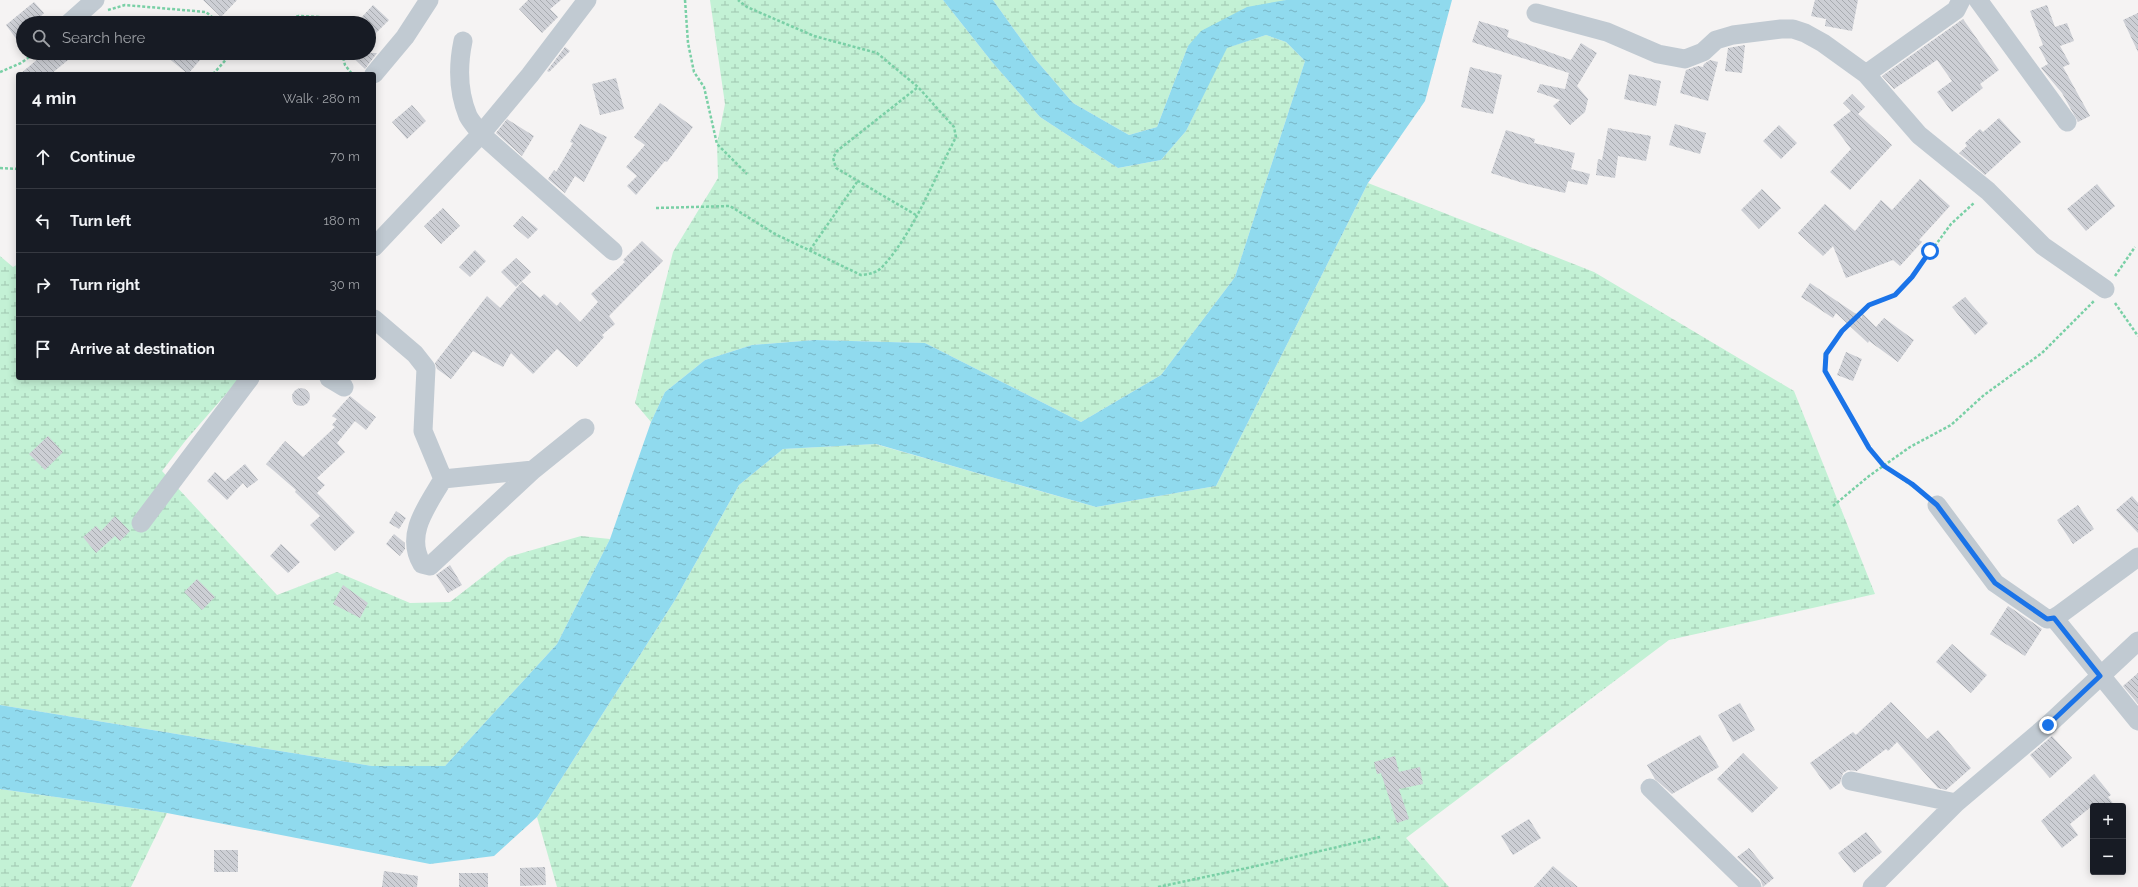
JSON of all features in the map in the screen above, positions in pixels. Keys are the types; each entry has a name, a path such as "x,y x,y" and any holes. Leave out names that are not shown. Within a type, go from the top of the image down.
{"street":[{"path":"376,72 405,37 429,0"},
{"path":"376,245 481,134 530,76 587,0"},
{"path":"1866,74 1956,10 1961,0"},
{"path":"1978,0 2067,122"},
{"path":"82,16 99,7"},
{"path":"1536,13 1607,32 1658,54 1685,59 1703,52 1716,40 1733,35 1793,30 1823,43 1866,74 1919,135 1988,191 2043,246 2105,289"},
{"path":"463,41 459,61 459,76 468,116 481,134 613,251"},
{"path":"376,321 415,354 426,368 423,431 443,478"},
{"path":"141,523 248,380"},
{"path":"443,478 421,517 414,539 419,559 422,564 430,566 533,470 585,428"},
{"path":"443,478 533,470"},
{"path":"1937,505 1995,583 2047,619 2054,618 2138,557"},
{"path":"2054,618 2138,721"},
{"path":"1872,887 1956,803 2048,725 2138,641"},
{"path":"1851,781 1956,803"},
{"path":"1650,788 1752,887"}],"path":[{"path":"685,0 688,43 694,72 704,87 717,144 747,174"},
{"path":"656,208 730,206 775,234 861,275 873,274 883,266 910,227 956,137 954,127 918,87 876,53 814,36 747,7 738,0"},
{"path":"99,7 125,5 139,6 206,12 211,16"},
{"path":"0,72 25,60"},
{"path":"215,72 226,60"},
{"path":"344,60 351,72"},
{"path":"916,215 857,182 836,168 833,158 836,151 918,87"},
{"path":"0,168 16,169"},
{"path":"810,250 857,182"},
{"path":"1937,505 1912,484 1884,466 1869,448 1836,393 1825,371 1826,354 1842,331 1869,305 1895,295 1912,277 1952,224 1988,191"},
{"path":"1832,506 1910,447 1951,425 1984,395 2042,353 2105,289 2135,247"},
{"path":"2105,289 2138,336"},
{"path":"1158,887 1380,837"}],"green space":[{"path":"710,0 943,0 992,62 1040,117 1118,168 1161,160 1186,131 1226,48 1266,35 1286,42 1305,61 1235,277 1161,375 1081,422 925,343 815,340 752,345 705,360 665,392 651,422 635,403 673,252 718,178 717,144 725,104"},
{"path":"993,0 1286,0 1188,46 1157,127 1129,135 1073,103 1036,60"},
{"path":"1368,183 1594,272 1794,391 1875,594 1669,640 1406,838 1449,887 557,887 537,817 675,600 739,485 783,449 875,444 1096,507 1216,486"},
{"path":"0,256 13,267 16,265 16,380 238,380 186,440 162,471 277,595 337,572 410,603 450,602 508,557 581,536 610,539 557,644 445,766 372,766 0,705"},
{"path":"0,789 167,813 131,887 0,887"}],"water":[{"path":"943,0 993,0 1036,60 1073,103 1129,135 1157,127 1188,46 1201,31 1247,7 1286,0 1452,0 1425,101 1368,183 1216,486 1096,507 876,444 783,449 739,485 675,600 537,817 494,856 430,864 167,813 0,789 0,705 372,766 445,766 557,644 610,539 651,422 665,392 705,360 752,345 815,340 925,343 1081,422 1161,375 1235,277 1305,61 1286,42 1266,35 1227,48 1186,131 1161,160 1118,168 1040,117 992,62"}],"building":[{"path":"203,0 237,0 222,16 220,16"},
{"path":"528,0 561,0 550,9 558,17 542,33 519,9"},
{"path":"1815,0 1858,0 1852,31 1825,26 1826,19 1811,16"},
{"path":"34,2 44,13 41,16 17,16"},
{"path":"373,5 389,20 376,33 376,16 363,16"},
{"path":"2047,5 2055,27 2067,23 2074,41 2060,46 2070,64 2063,67 2090,116 2078,122 2062,93 2041,68 2048,64 2039,47 2043,45 2030,11"},
{"path":"2138,13 2138,52 2123,20"},
{"path":"16,17 16,39 6,25"},
{"path":"1963,19 1999,70 1980,84 1983,88 1952,112 1937,92 1952,81 1937,60 1894,89 1882,76"},
{"path":"1479,21 1509,30 1507,37 1571,60 1581,43 1597,53 1577,86 1588,99 1585,112 1570,125 1553,106 1560,100 1537,92 1540,84 1565,89 1569,73 1472,42"},
{"path":"1745,45 1742,73 1725,71 1728,48"},
{"path":"565,47 570,51 549,72 547,71"},
{"path":"37,60 68,60 53,72 22,72"},
{"path":"171,60 200,60 190,72 186,72"},
{"path":"355,60 372,60 365,69"},
{"path":"1710,60 1718,62 1708,101 1680,93 1686,70 1698,66 1703,67 1704,64"},
{"path":"1470,67 1502,75 1493,114 1461,107"},
{"path":"1629,74 1661,81 1656,106 1624,99"},
{"path":"616,78 624,109 600,115 592,84"},
{"path":"1852,94 1865,107 1858,114 1892,145 1850,190 1830,172 1851,149 1833,125 1851,111 1843,103"},
{"path":"660,103 693,127 667,162 665,161 636,195 627,186 637,176 626,167 645,145 634,137"},
{"path":"412,105 426,121 407,139 392,122"},
{"path":"1999,118 2021,142 1985,175 1959,153 1967,146 1965,143 1980,129 1983,132"},
{"path":"507,119 534,136 522,156 496,133"},
{"path":"580,124 607,137 584,182 575,176 565,193 548,179 554,170 556,172 573,143 570,142"},
{"path":"1675,124 1706,133 1700,154 1669,145"},
{"path":"1779,125 1797,143 1781,159 1763,141"},
{"path":"1608,128 1651,136 1646,161 1618,156 1615,178 1596,175 1598,159 1602,160"},
{"path":"1506,130 1535,139 1534,143 1575,153 1571,169 1590,174 1587,185 1568,181 1565,193 1523,183 1491,173"},
{"path":"1920,179 1950,206 1919,240 1922,242 1900,266 1893,260 1846,278 1833,246 1823,256 1798,233 1825,204 1855,231 1881,200 1892,210"},
{"path":"2097,184 2115,206 2086,231 2067,209"},
{"path":"1762,189 1781,208 1759,229 1741,210"},
{"path":"443,208 460,226 441,244 424,226"},
{"path":"522,216 538,229 528,239 513,226"},
{"path":"642,241 663,261 609,316 615,324 602,335 604,337 577,367 557,349 533,374 511,353 503,367 473,351 451,379 437,369 435,363 487,296 500,308 522,282 540,298 544,294 557,306 560,302 580,322 598,302 591,294 625,262 623,260"},
{"path":"475,250 486,261 470,277 459,267"},
{"path":"516,258 531,272 516,287 501,272"},
{"path":"1810,283 1862,318 1860,311 1876,327 1884,318 1914,340 1898,362 1869,341 1868,343 1836,313 1833,318 1801,297"},
{"path":"1965,297 1988,323 1975,335 1952,307"},
{"path":"1846,352 1862,359 1853,381 1837,375"},
{"path":"301,388 307,391 310,397 307,403 301,406 295,403 292,397 295,391"},
{"path":"350,396 376,417 366,430 355,421 337,443 345,452 317,478 325,485 317,493 355,532 335,551 310,525 320,516 295,492 296,490 266,464 285,441 303,457 335,427 332,425 337,419 332,416"},
{"path":"48,436 63,452 45,470 29,454"},
{"path":"245,464 258,480 247,488 243,483 227,500 207,481 215,472 225,481"},
{"path":"2132,496 2138,503 2138,533 2116,510"},
{"path":"2078,505 2094,529 2073,544 2057,520"},
{"path":"396,511 406,518 399,529 389,523"},
{"path":"115,516 130,531 120,541 115,536 96,553 83,537 96,526 101,531"},
{"path":"394,534 405,543 405,549 400,556 386,544"},
{"path":"281,544 300,562 288,573 270,556"},
{"path":"450,565 462,585 448,593 436,575"},
{"path":"197,579 215,597 202,610 184,592"},
{"path":"343,585 368,603 360,618 333,604"},
{"path":"2008,606 2042,629 2025,656 1990,634"},
{"path":"1952,644 1987,675 1971,693 1936,662"},
{"path":"2138,673 2138,704 2123,686"},
{"path":"1891,702 1927,739 1938,730 1971,768 1946,790 1938,788 1897,742 1888,751 1886,749 1857,771 1848,770 1843,773 1840,783 1830,790 1810,763 1853,732 1856,735"},
{"path":"1740,703 1755,730 1733,742 1718,715"},
{"path":"1700,735 1719,767 1672,794 1655,779 1647,765"},
{"path":"2052,736 2072,758 2050,778 2030,755"},
{"path":"1743,753 1778,788 1752,813 1717,779"},
{"path":"1395,756 1399,772 1420,767 1423,784 1399,789 1409,819 1397,823 1381,773 1377,774 1374,762"},
{"path":"2094,774 2111,795 2108,797 2113,803 2090,803 2090,808 2070,824 2078,835 2062,848 2041,821"},
{"path":"1529,819 1541,838 1513,855 1501,836"},
{"path":"1866,832 1882,852 1854,873 1838,853"},
{"path":"1749,848 1774,878 1763,887 1760,879 1737,857"},
{"path":"214,850 238,850 238,872 214,872"},
{"path":"1553,866 1578,887 1534,887"},
{"path":"545,867 546,885 520,886 520,868"},
{"path":"384,871 418,876 417,887 382,887"},
{"path":"459,873 488,873 488,887 459,887"}],"route":[{"path":"1930,251 1912,277 1895,295 1869,305 1842,331 1826,354 1825,371 1836,393 1869,448 1884,466 1912,484 1937,505 1995,583 2013,597 2047,619 2054,618 2100,676 2048,725"}]}
